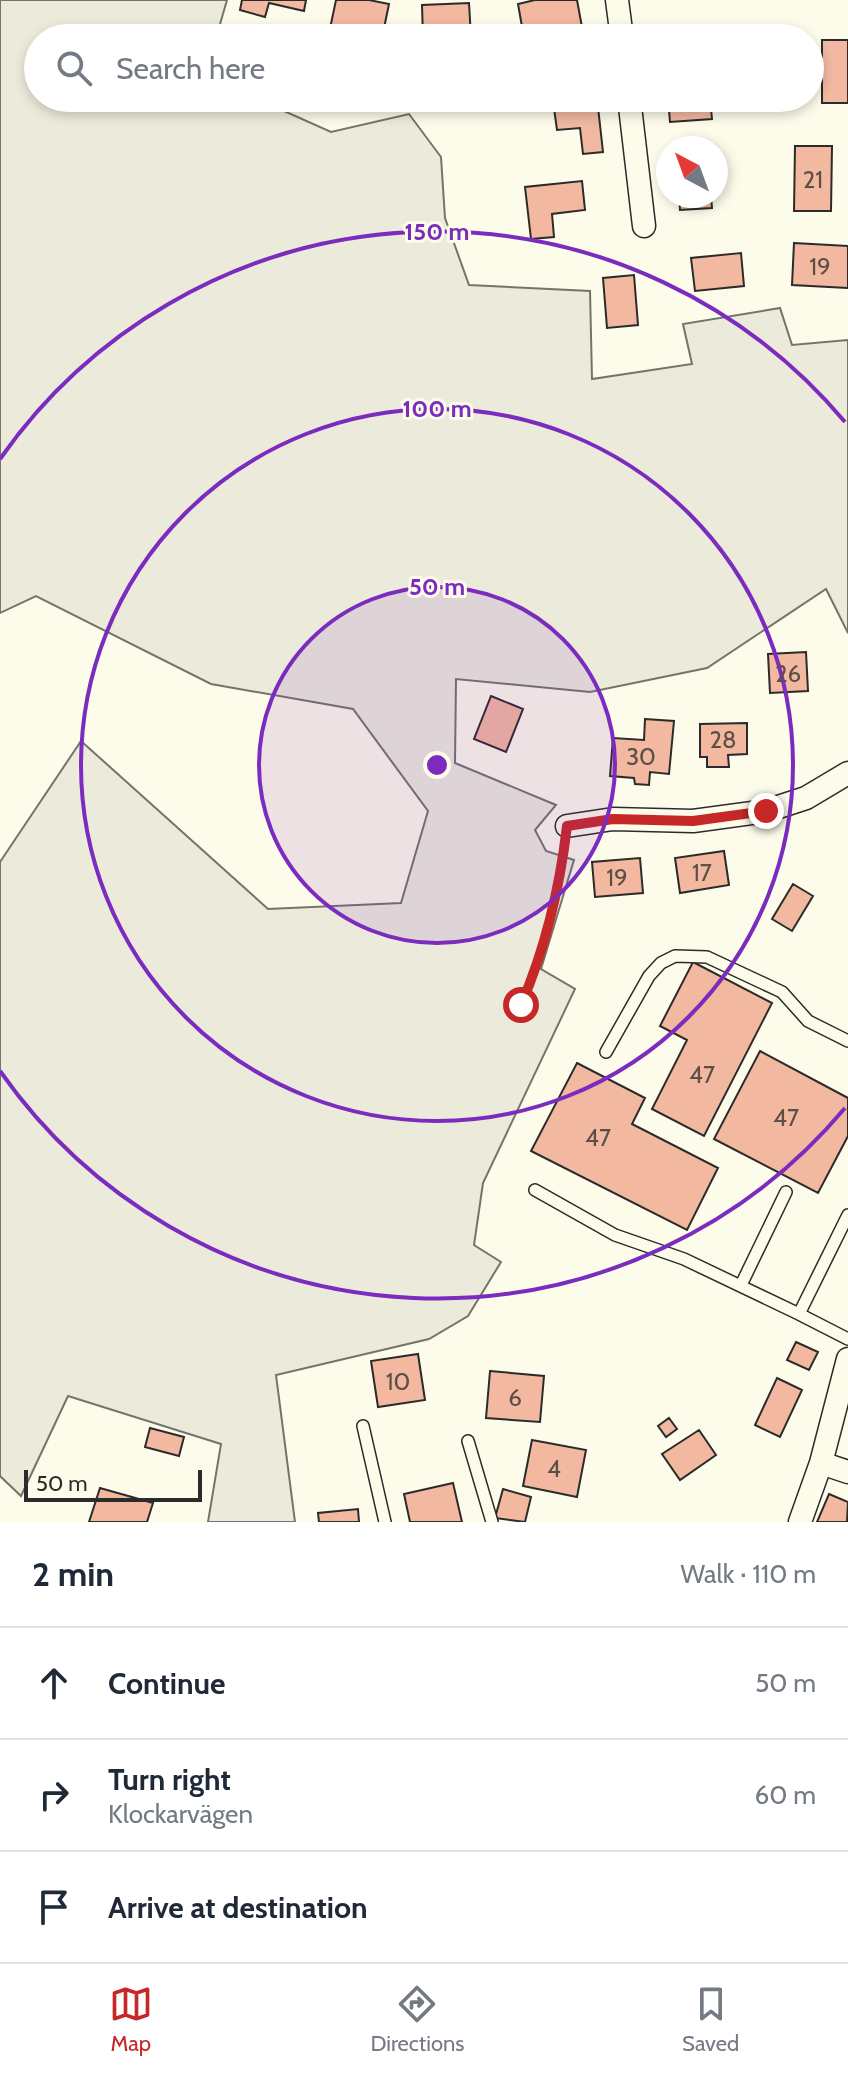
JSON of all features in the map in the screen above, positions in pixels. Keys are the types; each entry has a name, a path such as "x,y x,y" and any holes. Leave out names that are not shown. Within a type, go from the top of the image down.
{"street":[{"path":"617,0 620,24"},
{"path":"631,112 644,226"},
{"path":"567,826 613,819 693,821 766,811 806,798 848,773"},
{"path":"800,1522 821,1463 848,1359"},
{"path":"821,1463 848,1472"}],"lane":[{"path":"606,1052 649,976 661,963 675,956 707,957 782,992 808,1021 848,1041"},
{"path":"535,1190 615,1235 684,1259 848,1339"},
{"path":"741,1285 786,1192"},
{"path":"799,1314 848,1215"},
{"path":"363,1426 385,1522"},
{"path":"468,1441 492,1522"}],"path":[{"path":"521,1005 530,985 562,870 567,826"}],"shaded area":[{"path":"0,0 227,0 220,24 24,24 24,112 286,112 331,132 409,114 441,157 445,218 469,285 590,291 592,379 692,364 683,324 780,308 792,345 848,340 848,633 826,589 707,668 590,692 456,679 455,763 556,805 535,830 546,851 574,860 541,969 575,989 483,1183 474,1245 501,1262 468,1316 429,1339 276,1375 295,1522 208,1522 221,1444 68,1396 21,1496 0,1476 0,862 81,741 268,909 401,903 428,811 353,709 211,684 36,596 0,613"}],"building":[{"path":"242,0 306,0 304,11 269,3 265,17 240,10"},
{"path":"336,0 369,0 389,4 385,24 331,24"},
{"path":"535,0 577,0 581,24 522,24 518,4"},
{"path":"469,3 470,24 423,24 422,5"},
{"path":"824,40 848,40 848,103 824,103"},
{"path":"555,112 599,112 603,152 583,154 580,128 557,130"},
{"path":"669,112 711,112 712,119 670,122"},
{"path":"795,146 832,146 831,211 794,211"},
{"path":"582,181 585,210 552,214 554,237 531,239 525,187"},
{"path":"794,243 848,246 848,288 792,285"},
{"path":"741,253 744,286 695,291 691,258"},
{"path":"634,275 638,325 607,328 603,278"},
{"path":"806,652 808,691 770,693 768,654"},
{"path":"491,696 523,709 506,752 474,739"},
{"path":"645,719 674,721 669,774 650,772 649,785 635,784 634,778 610,776 613,738 644,740"},
{"path":"747,723 747,754 728,755 729,767 707,767 707,757 700,757 700,724"},
{"path":"724,851 729,885 680,893 675,858"},
{"path":"640,858 643,893 595,897 592,862"},
{"path":"793,884 813,896 792,931 772,919"},
{"path":"693,962 772,1003 704,1136 652,1109 687,1040 660,1026"},
{"path":"760,1051 848,1098 848,1136 818,1193 714,1139"},
{"path":"577,1063 645,1098 632,1124 718,1168 687,1230 531,1151"},
{"path":"796,1342 818,1352 809,1370 787,1360"},
{"path":"418,1354 425,1400 378,1407 371,1361"},
{"path":"490,1371 544,1376 540,1422 486,1418"},
{"path":"777,1378 802,1390 780,1437 755,1425"},
{"path":"669,1418 677,1429 666,1437 658,1426"},
{"path":"150,1428 184,1437 179,1456 145,1447"},
{"path":"699,1430 716,1455 680,1480 662,1454"},
{"path":"532,1440 586,1450 577,1497 523,1486"},
{"path":"453,1483 462,1522 410,1522 404,1494"},
{"path":"100,1488 153,1503 147,1522 89,1522"},
{"path":"503,1489 531,1497 525,1522 495,1518"},
{"path":"829,1494 848,1502 847,1522 817,1522"},
{"path":"358,1509 359,1522 319,1522 318,1513"}],"route":[{"path":"521,1005 530,985 562,870 567,826 613,819 693,821 766,811"}]}
